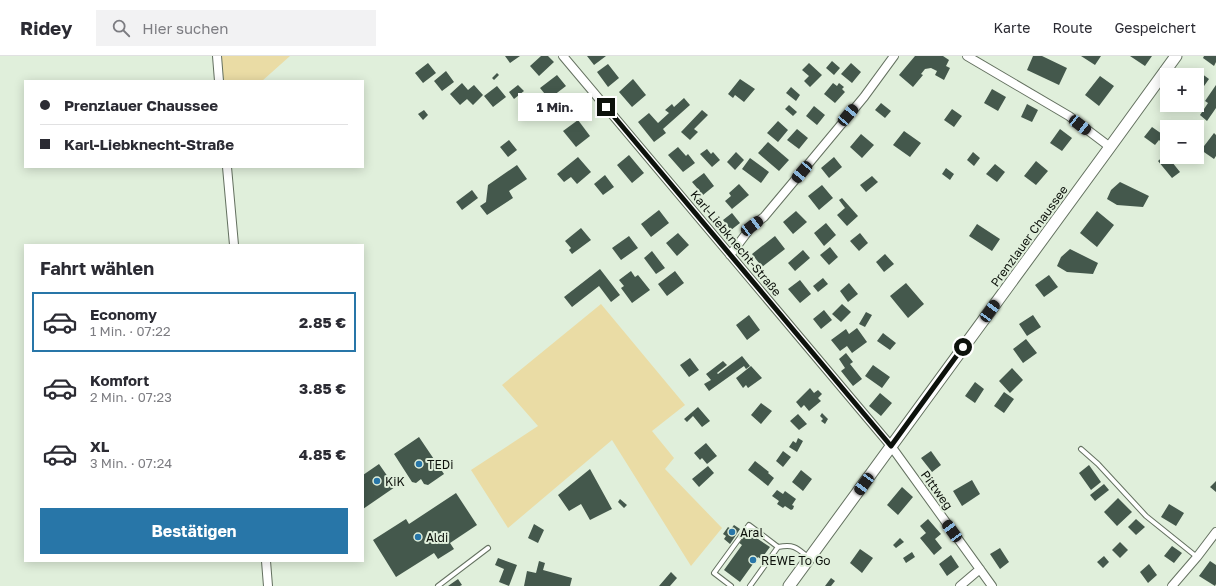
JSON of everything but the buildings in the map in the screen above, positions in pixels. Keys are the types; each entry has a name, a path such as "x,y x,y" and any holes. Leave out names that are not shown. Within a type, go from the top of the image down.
{"main road":[{"name":"Prenzlauer Chaussee","path":"789,586 1176,56"}],"street":[{"path":"217,56 219,80"},
{"name":"Karl-Liebknecht-Straße","path":"563,56 891,446"},
{"path":"730,255 752,226 764,217 864,97 894,56"},
{"path":"968,56 1069,116 1110,148"},
{"path":"227,168 234,244"},
{"name":"Pittweg","path":"891,446 992,586"},
{"path":"1172,586 1216,532"},
{"path":"266,562 268,586"},
{"path":"960,586 980,569"}],"lane":[{"path":"1081,449 1098,464 1146,516 1197,557"},
{"path":"731,586 714,573 748,525 778,547 796,547 810,558"},
{"path":"735,543 740,547"},
{"path":"750,586 778,547"},
{"path":"438,586 488,548"}],"shaded area":[{"path":"220,56 290,56 263,80 223,80"},
{"path":"601,304 685,405 652,431 674,458 665,469 722,528 691,566 612,440 508,528 471,470 538,426 502,385"}],"place":[{"name":"TEDi","path":"419,464"},
{"name":"KiK","path":"377,481"},
{"name":"Aral","path":"732,532"},
{"name":"Aldi","path":"418,537"},
{"name":"REWE To Go","path":"753,560"}],"route":[{"path":"606,107 891,446 963,347"}]}
